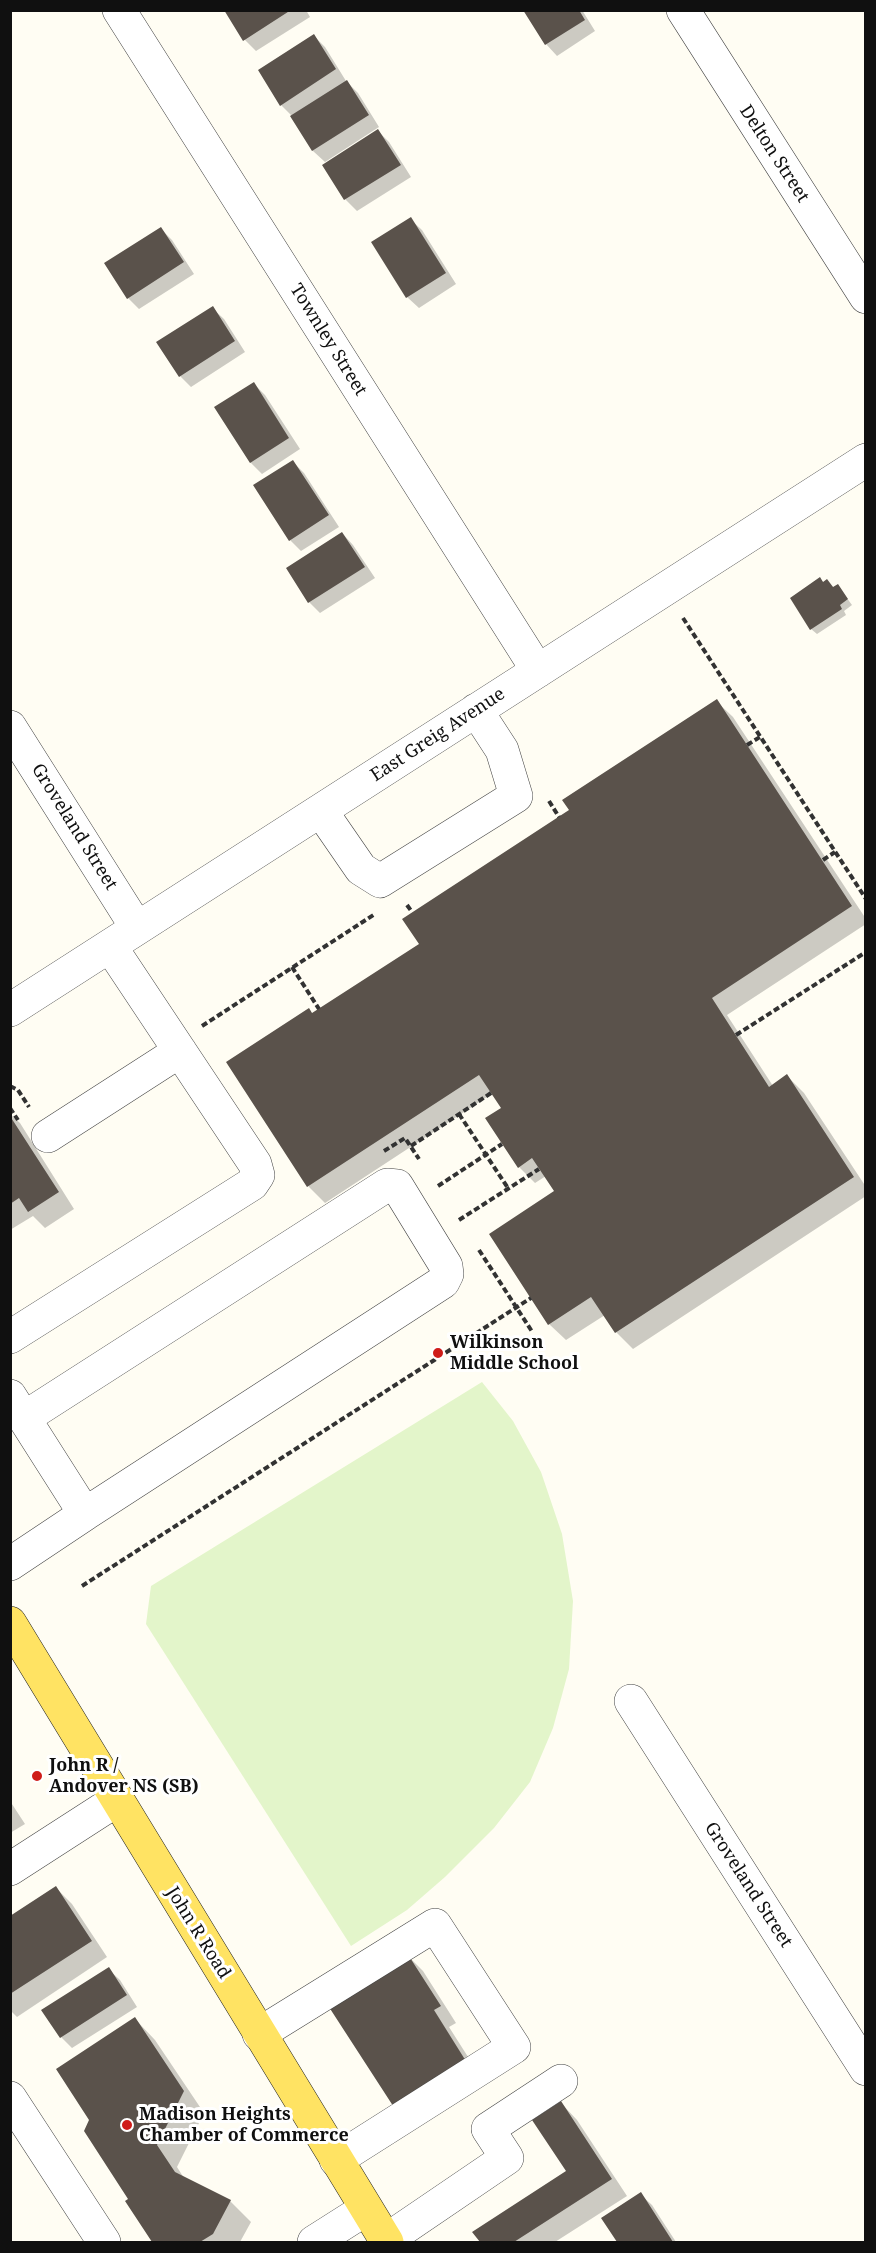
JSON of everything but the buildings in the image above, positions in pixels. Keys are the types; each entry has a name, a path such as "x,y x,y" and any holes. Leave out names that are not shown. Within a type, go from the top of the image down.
{"main road":[{"name":"John R Road","path":"10,1623 386,2242"}],"street":[{"name":"Townley Street","path":"119,10 538,670"},
{"name":"Delton Street","path":"683,10 866,297"},
{"name":"East Greig Avenue","path":"10,1010 866,459"},
{"path":"321,811 361,869 380,881 516,796 502,750 476,710"},
{"name":"Groveland Street","path":"10,727 137,928"},
{"path":"10,1337 252,1184 258,1175 255,1164 110,946"},
{"path":"48,1136 180,1051"},
{"path":"10,1564 442,1282 447,1274 446,1266 397,1186 387,1185 17,1407 85,1514"},
{"name":"Groveland Street","path":"631,1701 866,2068"},
{"path":"10,1869 117,1800"},
{"path":"259,2034 435,1925 514,2047 336,2160"},
{"path":"386,2242 507,2158 488,2129 561,2082"},
{"path":"10,2098 104,2242"},
{"path":"314,2242 366,2209"}],"path":[{"path":"683,618 866,898"},
{"path":"747,745 760,737"},
{"path":"823,860 835,852"},
{"path":"736,1035 866,952"},
{"path":"292,967 319,1009"},
{"path":"411,1146 491,1093"},
{"path":"459,1114 508,1188"},
{"path":"437,1186 502,1144"},
{"path":"459,1221 539,1168"},
{"path":"82,1586 531,1298"}],"green space":[{"path":"482,1382 513,1421 541,1472 562,1534 573,1601 569,1669 553,1728 530,1782 494,1828 445,1877 407,1910 351,1946 146,1624 151,1586"}],"place":[{"name":"Wilkinson Middle School","path":"438,1353"},
{"name":"John R / Andover NS (SB)","path":"37,1776"},
{"name":"Madison Heights Chamber of Commerce","path":"127,2125"}]}
